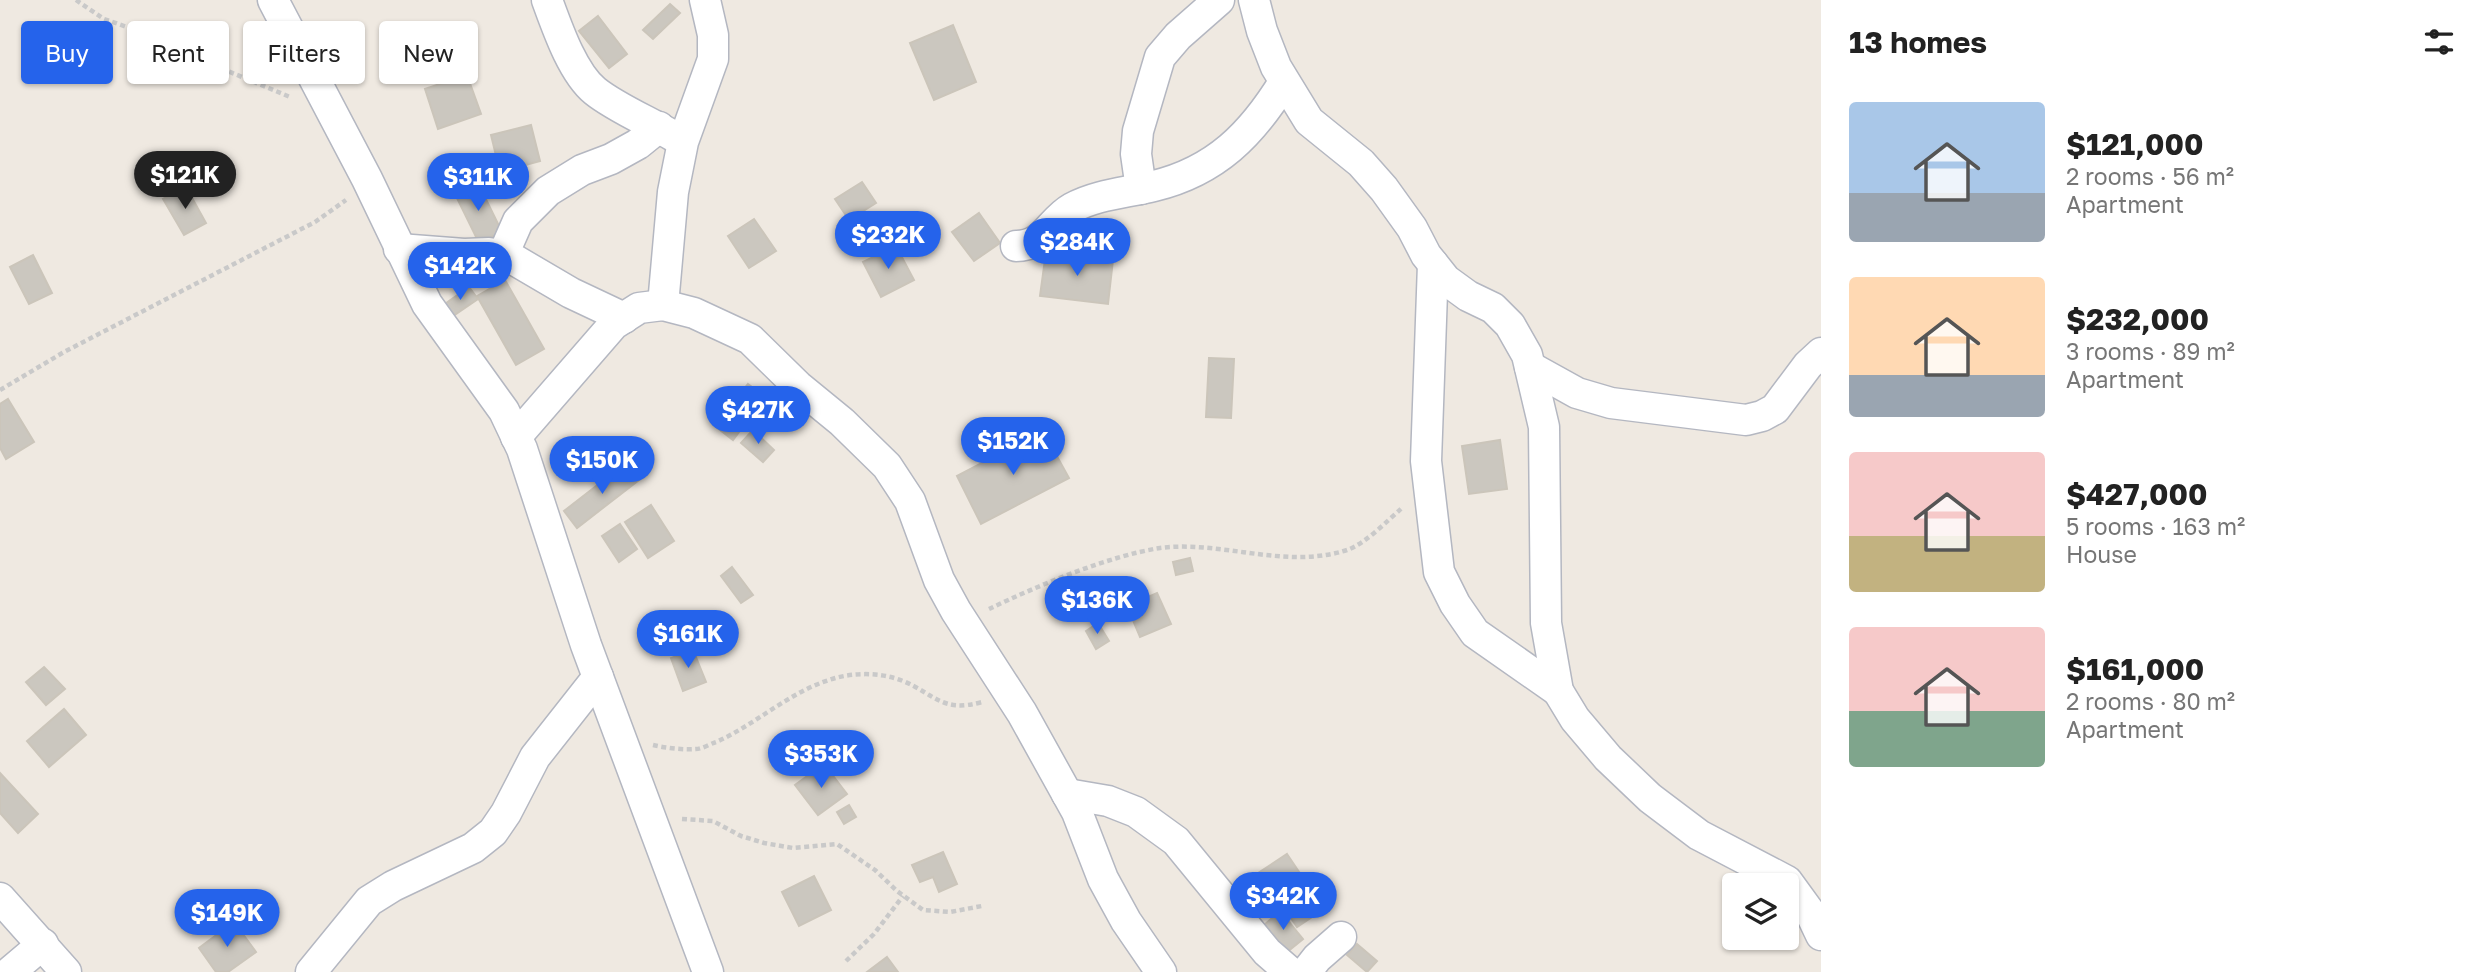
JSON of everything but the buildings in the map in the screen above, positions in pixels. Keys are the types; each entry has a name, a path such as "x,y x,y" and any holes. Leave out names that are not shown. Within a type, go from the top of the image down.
{"street":[{"path":"273,0 367,178 427,304 504,411 516,437 536,488 598,677 708,972"},
{"path":"547,0 570,54 594,90 671,135"},
{"path":"663,305 673,192 671,135 713,59 713,35 705,0"},
{"path":"1141,189 1136,154 1138,131 1160,57 1178,36 1219,0"},
{"path":"1254,0 1262,31 1284,82 1309,121 1361,163 1384,189 1446,280 1468,296 1493,308 1510,326 1527,355 1544,428 1546,623 1558,691 1575,719 1608,758 1650,798 1699,835 1787,881 1811,914 1821,935"},
{"path":"1016,246 1031,245 1070,209 1093,199 1179,180 1205,168 1231,149 1268,108 1284,82"},
{"path":"503,256 518,221 548,191 582,170 611,159 638,144 671,135"},
{"path":"399,248 503,256 522,262 571,293 624,318"},
{"path":"1433,264 1426,461 1439,572 1455,604 1475,633 1558,691"},
{"path":"516,437 614,324 639,308 663,305 694,313 750,339 887,466 910,501 939,580 1067,794 1103,879 1126,921 1161,972"},
{"path":"1530,367 1577,393 1611,403 1746,420 1775,409 1808,365 1821,354"},
{"path":"311,972 369,901 473,848 493,832 535,757 598,677"},
{"path":"1067,794 1108,801 1136,812 1176,841 1268,952 1290,972"},
{"path":"0,898 66,972"},
{"path":"1306,972 1317,958 1341,937"},
{"path":"10,972 43,944"}],"path":[{"path":"76,0 104,19 153,36 175,49 293,99"},
{"path":"0,390 64,352 315,222 352,195 367,178"},
{"path":"963,621 1002,602 1091,567 1160,548 1195,548 1277,557 1348,550 1428,486"},
{"path":"622,738 657,746 698,749 731,736 797,695 829,680 858,674 883,675 903,681 952,706 984,702 1007,690"},
{"path":"654,828 681,819 700,819 713,821 740,836 764,843 793,848 837,844 875,870 923,910 950,912 982,906"},
{"path":"846,961 868,941 903,896"}]}
